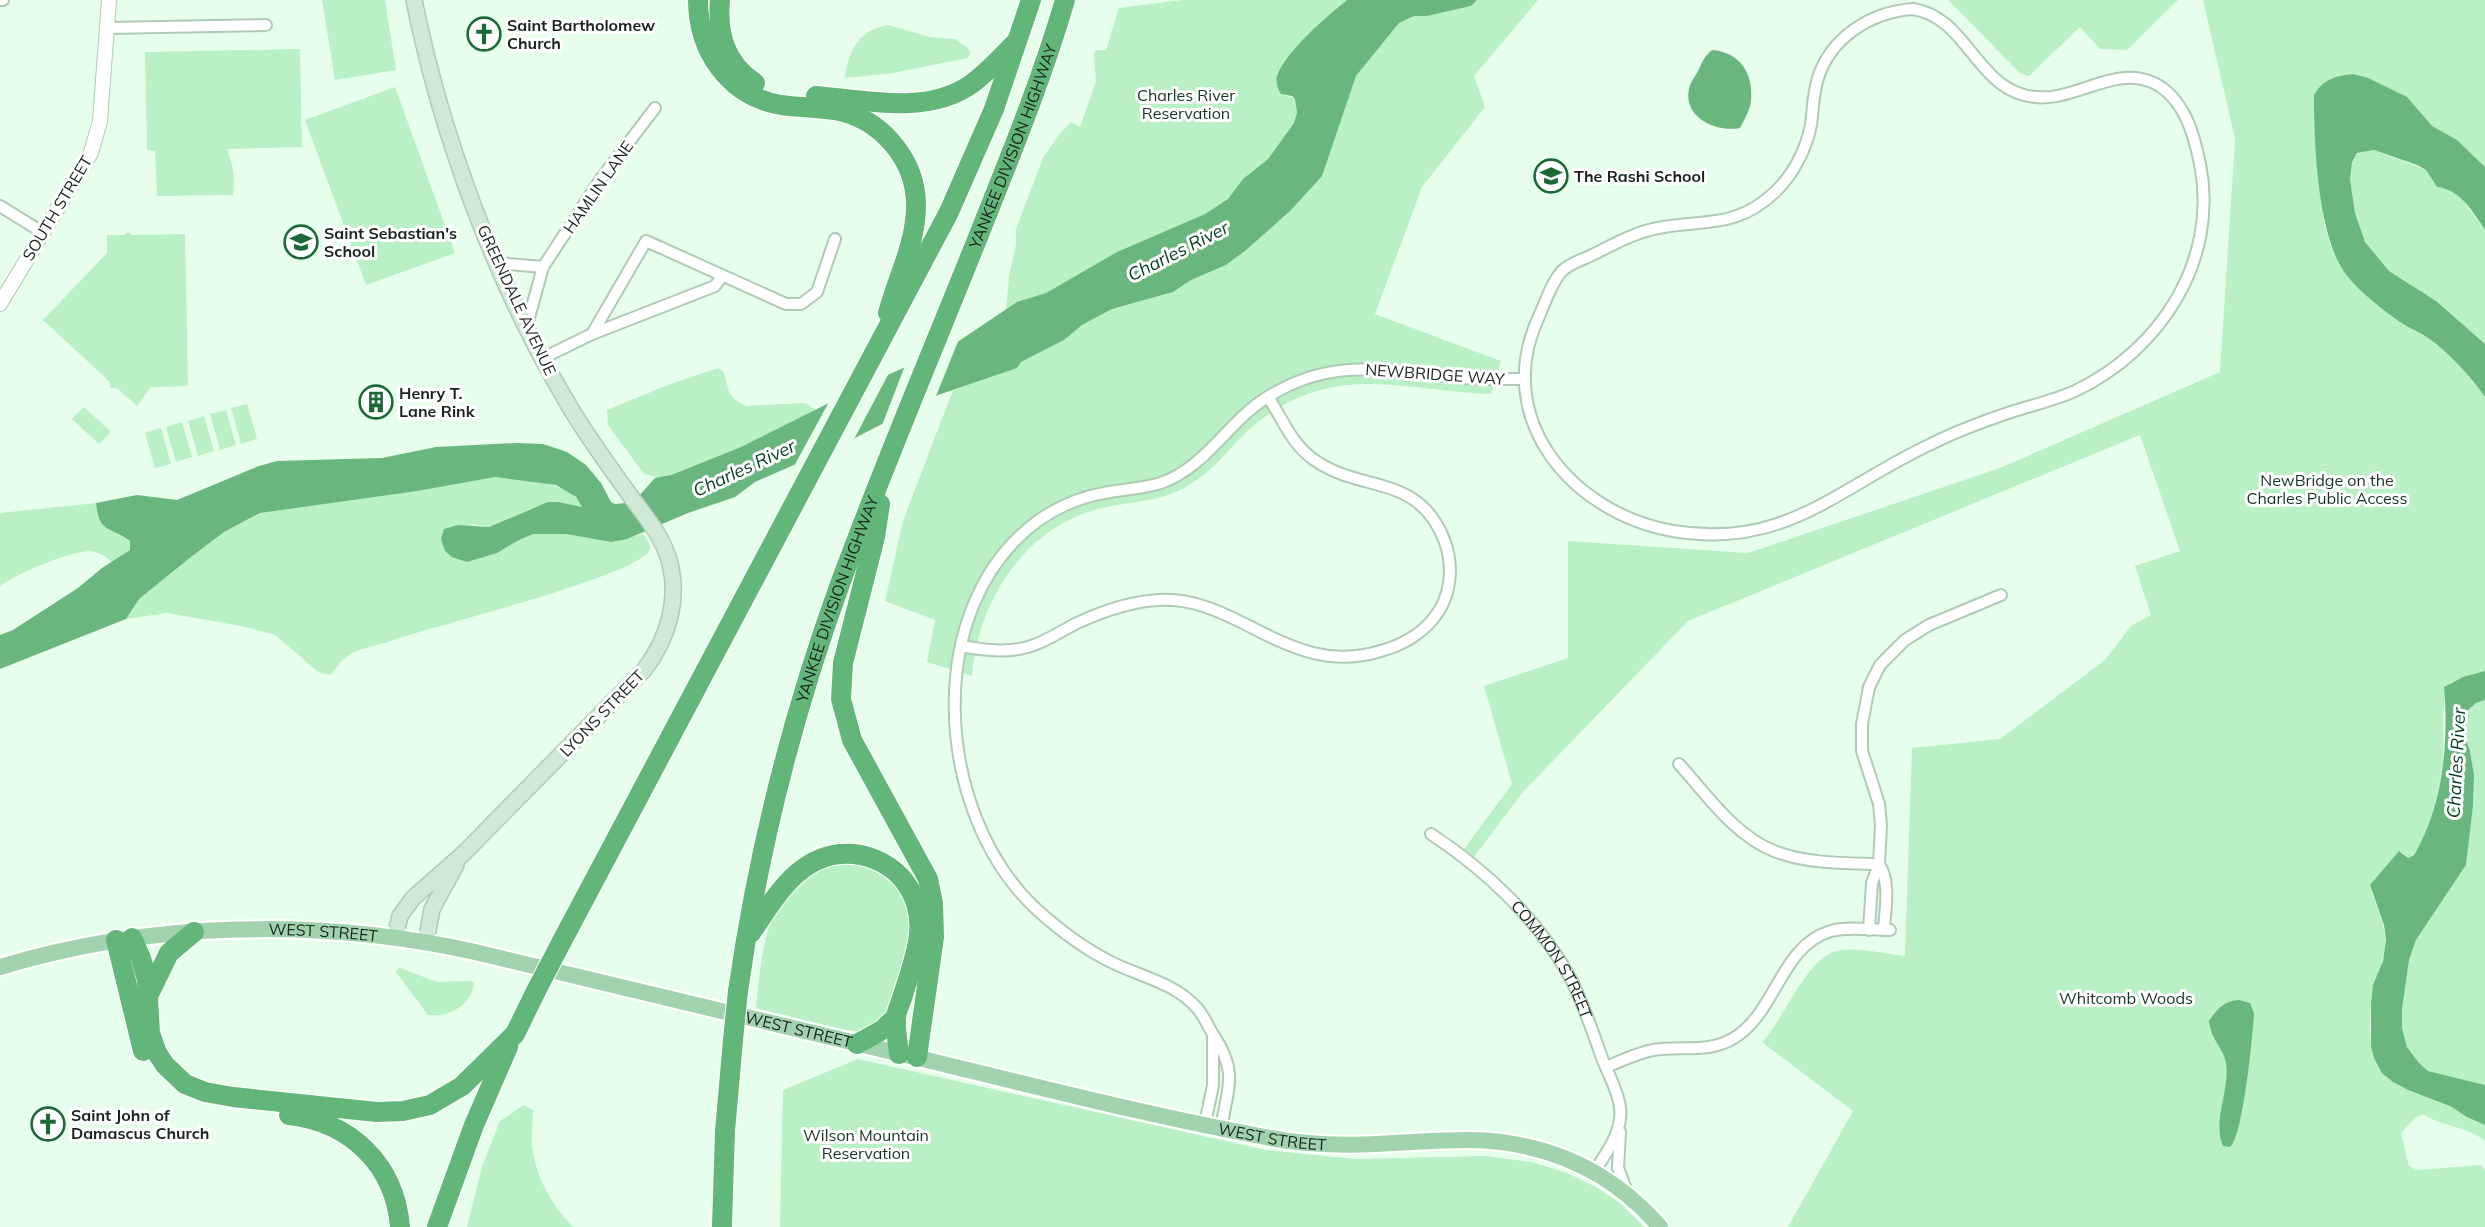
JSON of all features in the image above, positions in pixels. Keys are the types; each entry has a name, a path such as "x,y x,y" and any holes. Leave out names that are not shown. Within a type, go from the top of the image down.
{"highway":[{"path":"698,0 700,27 707,49 723,73 739,88 771,103 828,109 853,115 883,133 906,163 915,194 914,228 904,264 895,285 879,347"},
{"name":"YANKEE DIVISION HIGHWAY","path":"515,1034 561,943 879,347 965,178 994,109 1031,0"},
{"name":"YANKEE DIVISION HIGHWAY","path":"722,1227 725,1131 738,992 766,835 796,717 840,585 1033,97 1065,0"},
{"path":"720,3 722,42 735,66 755,83 768,89 788,93 906,103 934,100 953,94 972,84 1019,38"},
{"path":"885,472 875,537 843,663 841,699 852,740 921,864 930,887 935,921 934,937 908,1056"},
{"path":"746,940 784,886 808,865 829,856 846,854 877,860 896,872 906,883 916,902 920,916 919,946 896,1017 882,1030 857,1044"},
{"path":"148,996 169,953 194,932"},
{"path":"124,939 142,962 148,996 150,1033 157,1053 165,1065 185,1084 215,1094 394,1112 430,1105 462,1086 515,1034"},
{"path":"124,939 139,1041 144,1056 161,1080 185,1098 201,1104 312,1118 351,1136 369,1152 388,1179 397,1205 400,1227"},
{"path":"896,1017 908,1056"},
{"path":"437,1227 474,1125 515,1034"}],"main road":[{"name":"GREENDALE AVENUE","path":"414,0 420,32 447,125 497,263 543,358 572,411 642,513"},
{"name":"LYONS STREET","path":"395,938 398,922 408,904 464,853 630,686 654,655 667,629 673,595 670,566 659,536 642,513"},
{"name":"LYONS STREET","path":"426,942 435,902 464,853"},
{"name":"WEST STREET","path":"0,967 58,952 124,939 194,932 305,930 395,938 475,952 908,1056 1268,1138 1320,1144 1481,1140 1501,1142 1527,1146 1594,1172"},
{"name":"COMMON STREET","path":"1594,1172 1629,1195 1660,1227"}],"street":[{"name":"SOUTH STREET","path":"0,304 42,232 85,166 96,139 102,104 110,0"},
{"path":"1913,9 1937,16 1952,29 1992,77 2014,92 2030,97 2056,98 2118,79 2146,80 2164,89 2174,99 2192,132 2204,192 2199,246 2191,272 2177,299 2143,342 2117,364 2079,388 1937,441 1886,467 1816,509 1787,522 1735,533 1689,533 1643,523 1600,503 1570,480 1546,451 1530,414 1525,378 1527,352 1533,328 1558,277 1568,267 1647,231 1671,226 1710,224 1735,217 1758,205 1779,188 1794,168 1806,144 1816,82 1826,60 1851,32 1876,17 1913,9"},
{"path":"108,28 266,25"},
{"name":"HAMLIN LANE","path":"527,325 543,267 600,180 655,108"},
{"path":"0,206 42,232"},
{"path":"592,334 646,241 786,304 801,304 817,292 835,239"},
{"path":"497,263 543,267"},
{"path":"543,358 592,334 715,286 722,276"},
{"name":"NEWBRIDGE WAY","path":"1213,1126 1229,1087 1229,1066 1224,1050 1200,1012 1179,992 1163,983 1113,963 1062,930 1024,897 999,863 984,837 971,807 960,759 956,695 966,622 981,589 1000,560 1026,531 1051,512 1098,494 1151,486 1176,476 1198,461 1234,423 1268,397 1286,387 1316,376 1360,369 1394,369 1467,378 1525,378"},
{"path":"961,646 1002,650 1028,646 1106,611 1140,602 1166,600 1204,607 1287,645 1328,656 1347,657 1379,652 1397,646 1420,632 1441,608 1450,576 1445,544 1433,519 1417,502 1402,492 1341,474 1312,458 1288,433 1268,397"},
{"path":"1869,930 1872,883 1879,864 1880,811 1865,764 1862,744 1864,704 1872,680 1886,658 1913,634 1937,621 2001,595"},
{"path":"1679,764 1735,824 1765,847 1793,857 1813,860 1879,864"},
{"name":"COMMON STREET","path":"1431,834 1463,855 1490,878 1517,906 1555,954 1577,992 1620,1109 1618,1168 1621,1182 1629,1195"},
{"path":"1606,1067 1645,1052 1662,1049 1703,1049 1734,1038 1754,1021 1793,960 1809,943 1835,930 1887,930 1886,885 1879,864"},
{"path":"1213,1034 1213,1126"},
{"path":"1594,1172 1613,1140 1620,1121"}],"green space":[{"path":"322,0 385,0 396,70 335,80"},
{"name":"Charles River Reservation","path":"1183,0 1347,0 1297,46 1281,66 1276,81 1281,94 1295,99 1297,113 1294,123 1268,159 1249,174 1228,199 1205,214 1117,252 1046,293 1006,309 1009,277 1016,244 1016,229 1043,158 1071,122 1080,127 1096,82 1094,53 1097,50 1106,50 1119,8"},
{"path":"1477,0 1538,0 1474,76 1485,107 1422,187 1375,314 1501,361 1491,394 1362,384 1320,390 1299,398 1259,421 1204,474 1178,491 1156,498 1098,509 1071,519 1048,533 1027,551 1009,572 995,596 976,648 972,676 927,662 935,620 885,601 903,521 953,390 1017,367 1021,362 1064,340 1082,325 1112,309 1173,292 1191,280 1226,265 1322,173 1356,76 1399,23 1414,16 1427,16 1471,6"},
{"path":"1948,0 2178,0 2127,50 2100,49 2080,27 2029,76 2021,74"},
{"path":"2203,0 2485,0 2485,167 2457,140 2432,126 2424,118 2314,107 2324,223 2331,247 2347,276 2368,297 2401,322 2429,339 2456,361 2485,397 2485,671 2451,682 2444,704 2443,760 2440,783 2422,842 2408,858 2403,853 2394,857 2370,885 2383,924 2385,945 2372,995 2370,1032 2374,1056 2386,1076 2410,1091 2444,1103 2485,1125 2485,1141 2470,1132 2438,1122 2423,1114 2415,1118 2401,1133 2409,1166 2417,1170 2481,1165 2485,1170 2485,1227 1788,1227 1853,1111 1762,1042 1771,1032 1807,975 1829,954 1841,950 1865,950 1905,956 1912,748 2000,739 2105,660 2131,626 2151,615 2135,566 2180,551 2140,435 1688,621 1522,793 1474,857 1464,849 1512,784 1484,686 1568,658 1568,541 1748,553 2000,468 2220,372 2235,139"},
{"path":"888,25 930,37 955,39 968,48 970,53 968,58 893,73 845,78 849,59 857,43 869,32"},
{"path":"300,49 302,147 227,149 233,172 233,195 157,196 155,151 147,150 145,52"},
{"path":"395,87 455,253 366,285 305,120"},
{"path":"2374,150 2426,170 2437,187 2449,188 2458,194 2485,230 2485,344 2436,302 2389,271 2365,242 2355,213 2350,179 2352,162 2357,153"},
{"path":"128,232 132,235 185,234 188,386 151,387 137,406 117,388 110,388 110,382 43,320 107,253 107,235 124,235"},
{"path":"718,368 723,371 732,396 740,403 747,406 802,403 808,404 815,410 741,447 670,475 660,478 644,474 608,425 607,410"},
{"path":"247,404 257,439 241,444 231,408"},
{"path":"84,407 111,432 99,444 72,419"},
{"path":"226,410 236,445 220,450 210,414"},
{"path":"204,416 214,451 198,456 188,421"},
{"path":"182,422 192,457 176,462 166,427"},
{"path":"161,428 171,464 155,468 145,433"},
{"path":"495,477 544,483 557,487 577,499 582,508 558,502 533,508 489,527 471,524 497,553 533,534 566,534 611,542 643,534 650,545 650,550 636,561 609,574 360,650 343,660 330,675 318,672 275,635 246,627 167,613 126,619 139,599 191,557 224,532 260,513"},
{"path":"96,503 103,525 130,541 130,550 112,562 97,552 91,551 70,555 31,569 0,586 0,513"},
{"path":"2485,700 2485,1085 2428,1071 2419,1063 2407,1047 2402,1028 2402,1009 2409,960 2416,940 2466,865 2474,775 2470,751 2462,728 2467,711 2476,703"},
{"path":"845,860 882,871 904,894 914,930 885,1021 863,1032 841,1029 756,1008 762,954 779,904 789,889 806,873"},
{"path":"400,968 437,982 470,981 474,983 472,991 464,1004 451,1012 428,1015 396,972"},
{"name":"Wilson Mountain Reservation","path":"858,1059 1266,1150 1355,1159 1485,1156 1532,1162 1567,1173 1596,1187 1621,1204 1644,1227 780,1227 783,1090"},
{"path":"524,1105 533,1110 533,1155 540,1178 558,1210 574,1227 467,1227 482,1167 500,1121"}],"water":[{"name":"Charles River","path":"1347,0 1477,0 1471,6 1427,16 1414,16 1399,23 1356,76 1322,176 1291,210 1246,250 1226,265 1191,280 1173,292 1112,309 1082,325 1064,340 1021,362 1017,368 938,395 855,438 755,482 735,497 688,513 627,539 611,542 566,534 533,534 497,553 467,562 452,557 445,551 441,539 444,529 458,525 489,527 548,502 582,507 576,497 556,485 495,477 417,491 260,513 224,532 191,557 139,599 126,619 0,669 0,635 13,630 78,588 102,568 130,550 130,541 103,525 96,503 137,495 177,500 259,466 277,461 382,458 436,447 517,443 543,444 567,452 586,465 601,483 611,502 625,503 638,497 655,478 671,475 741,447 861,387 950,347 1017,302 1046,293 1117,252 1205,214 1228,199 1243,179 1268,159 1294,123 1297,113 1295,99 1292,96 1281,94 1278,88 1277,76 1281,66 1308,35"},
{"path":"1712,50 1730,55 1737,60 1743,66 1750,82 1751,101 1740,128 1720,128 1711,125 1695,114 1690,106 1688,96 1690,85 1704,58"},
{"path":"2353,74 2368,78 2407,97 2432,126 2457,140 2485,167 2485,230 2471,209 2459,197 2453,192 2437,187 2426,170 2417,165 2374,150 2357,153 2352,162 2350,179 2355,213 2365,242 2389,271 2436,301 2485,344 2485,397 2444,351 2379,307 2366,295 2348,277 2338,260 2330,240 2319,190 2314,95 2330,79"},
{"name":"Charles River","path":"2485,671 2485,700 2476,703 2467,711 2462,728 2470,751 2474,775 2466,865 2416,940 2409,960 2402,1009 2402,1028 2407,1047 2428,1071 2485,1085 2485,1125 2450,1106 2393,1082 2382,1073 2374,1058 2371,1046 2371,1003 2373,985 2383,961 2386,940 2384,925 2370,885 2399,851 2408,858 2414,855 2432,816 2442,773 2446,729 2444,687 2463,677"},
{"path":"2239,1000 2250,1003 2254,1013 2243,1106 2235,1139 2230,1147 2223,1146 2219,1126 2226,1084 2226,1063 2212,1034 2209,1021 2221,1006"}],"pier":[{"path":"959,339 934,401 881,428 906,363"},
{"path":"890,371 852,443 793,468 830,400"}],"place":[{"name":"Saint Bartholomew Church","path":"484,34"},
{"name":"The Rashi School","path":"1551,176"},
{"name":"Saint Sebastian's School","path":"301,242"},
{"name":"Henry T. Lane Rink","path":"376,402"},
{"name":"Saint John of Damascus Church","path":"48,1124"}],"park label":[{"name":"NewBridge on the Charles Public Access","path":"2327,489"},
{"name":"Whitcomb Woods","path":"2126,998"}]}
